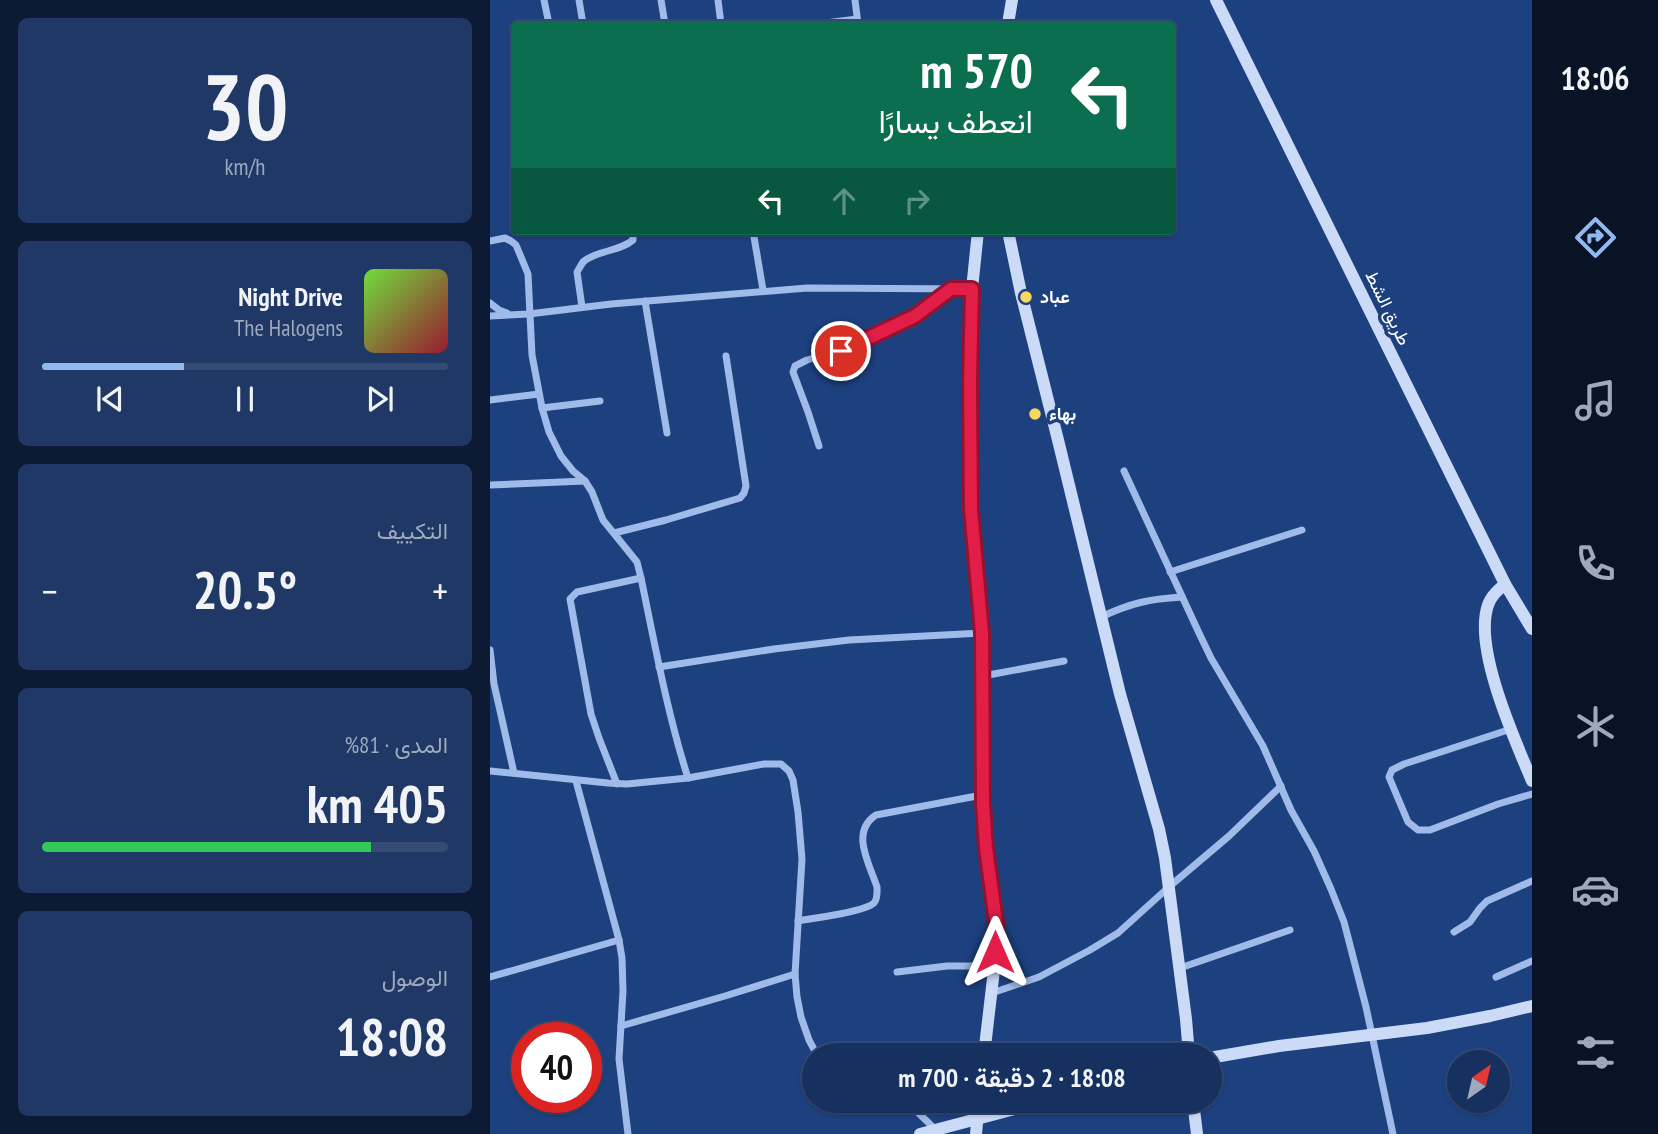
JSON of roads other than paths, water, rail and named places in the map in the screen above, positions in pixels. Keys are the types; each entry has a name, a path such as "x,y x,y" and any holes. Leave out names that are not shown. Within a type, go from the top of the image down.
{"street":[{"path":"544,0 548,21"},
{"path":"579,0 582,21"},
{"path":"661,0 664,21"},
{"path":"718,0 721,21"},
{"path":"855,0 857,21"},
{"path":"1008,21 1012,0"},
{"name":"طريق الشط","path":"1216,0 1505,584 1532,629"},
{"path":"582,307 576,272 584,261 626,246 633,240 633,235"},
{"path":"754,235 763,290"},
{"path":"978,235 972,289 971,509 982,633 982,795 997,929 986,1043"},
{"path":"1009,235 1120,694 1159,829 1170,886 1188,1043"},
{"path":"490,241 505,238 516,245 528,274 532,355 549,432 561,456 585,481 604,520 636,562 676,740 688,778"},
{"path":"490,316 763,290 849,287 972,289"},
{"path":"819,446 793,372 795,366 841,351 915,316 951,289"},
{"path":"645,301 667,433"},
{"path":"490,303 513,315"},
{"path":"614,533 740,498 744,493 746,486 726,356"},
{"path":"490,400 539,394"},
{"path":"542,408 600,401"},
{"path":"1124,471 1212,657 1263,746 1314,851 1344,922 1364,996 1393,1134"},
{"path":"490,485 585,481"},
{"path":"1170,572 1302,530"},
{"path":"617,784 591,714 570,599 577,592 641,578"},
{"path":"1505,584 1490,601 1484,629 1488,656 1511,729 1532,781"},
{"path":"1101,617 1151,599 1182,597"},
{"path":"659,667 849,640 982,633"},
{"path":"490,650 513,773"},
{"path":"983,676 1065,661"},
{"path":"1511,729 1404,765 1392,770 1389,778 1408,822 1418,830 1430,830 1532,794"},
{"path":"490,771 617,784 688,778 764,764 781,764 789,771 798,812 802,859 795,974 801,1017 811,1043"},
{"path":"576,781 622,958 620,1074 628,1134"},
{"path":"992,992 1039,977 1110,939 1229,836 1281,786"},
{"path":"798,921 863,909 874,902 878,894 877,887 862,841 862,830 868,820 876,815 982,795"},
{"path":"1454,932 1471,922 1487,901 1532,881"},
{"path":"1180,968 1290,930"},
{"path":"490,977 619,940"},
{"path":"1496,977 1532,961"},
{"path":"897,972 947,966 995,966"},
{"path":"621,1026 795,974"},
{"path":"1222,1056 1427,1028 1532,1006"},
{"path":"918,1113 936,1130"},
{"path":"976,1134 978,1113"},
{"path":"920,1134 1000,1113"},
{"path":"1195,1113 1197,1134"}],"place":[{"name":"عباد","path":"1026,297"},
{"name":"بهاء","path":"1035,414"}]}
